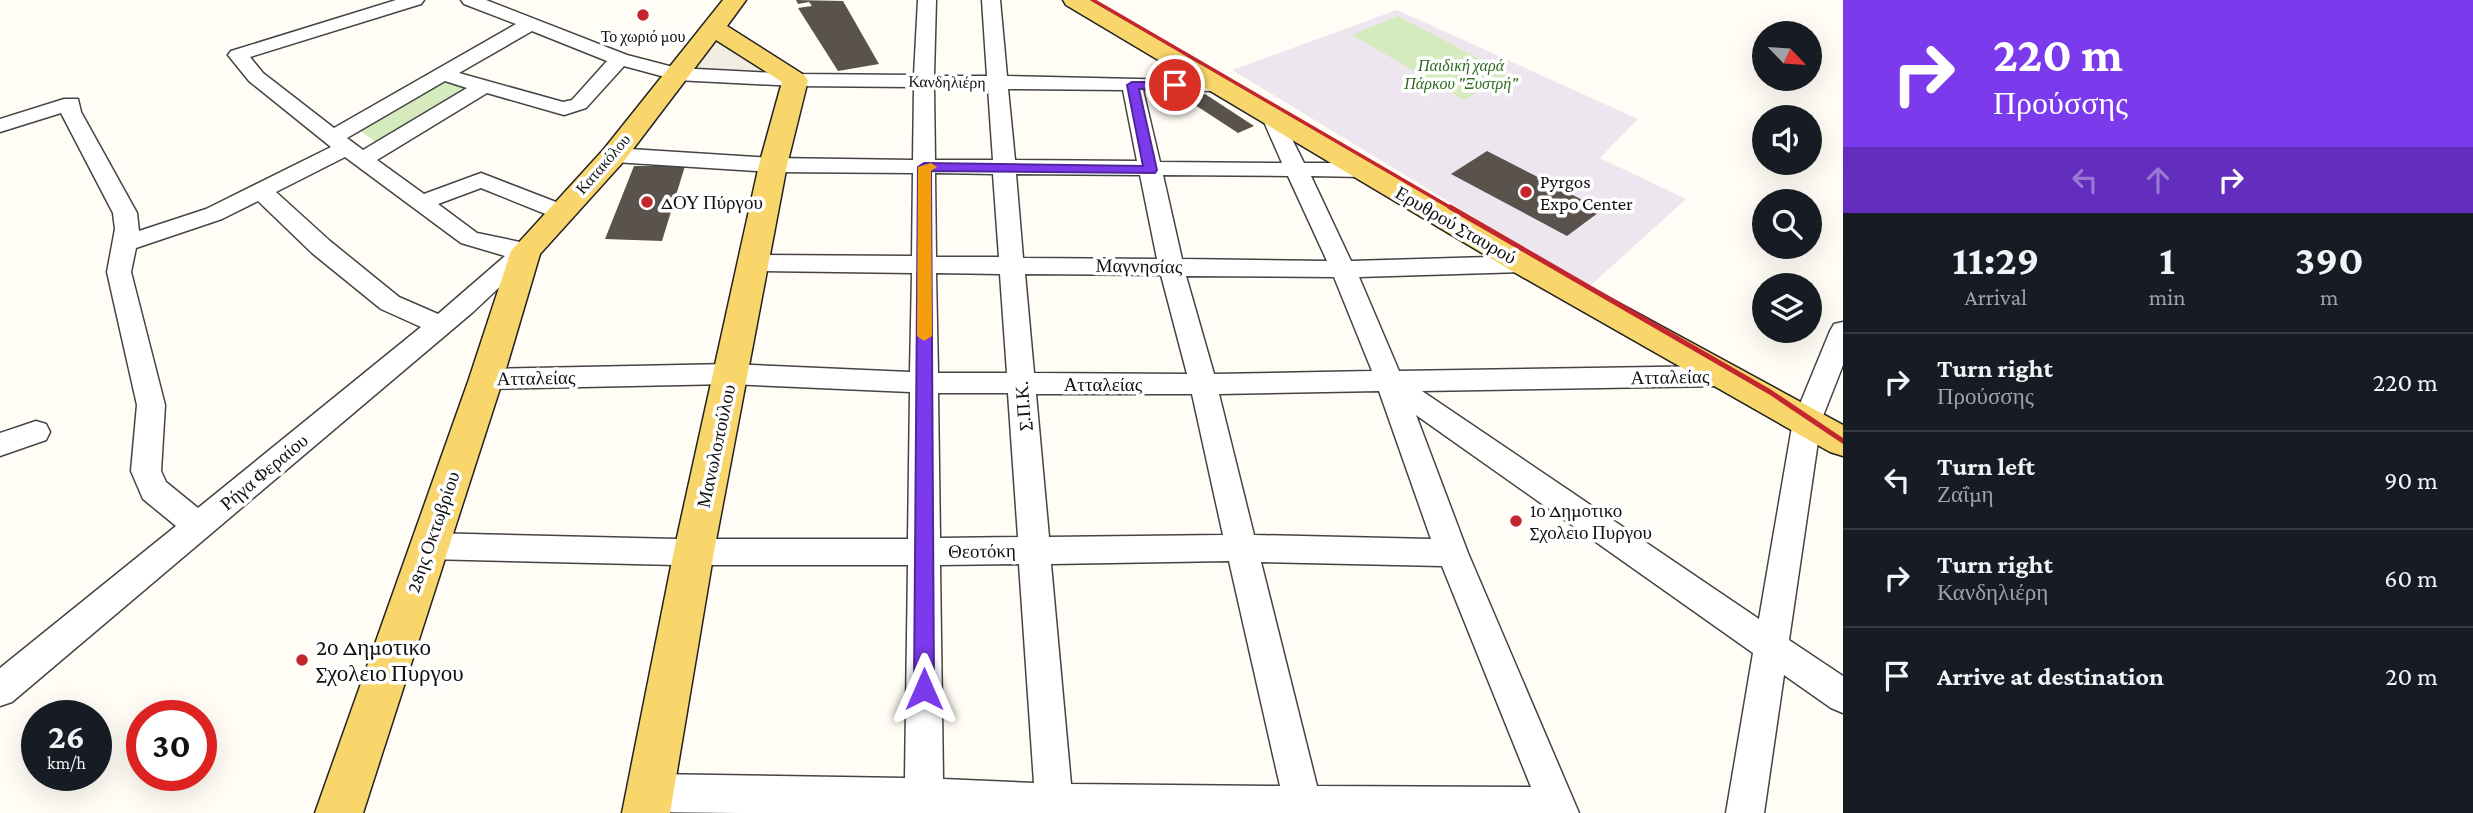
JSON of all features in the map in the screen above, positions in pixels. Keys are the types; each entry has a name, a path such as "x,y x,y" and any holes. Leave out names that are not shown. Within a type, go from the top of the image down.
{"main road":[{"name":"Κατακόλου","path":"526,251 614,155 735,0"},
{"name":"Ερυθρού Σταυρού","path":"1074,0 1524,264 1843,442"},
{"path":"713,27 795,80"},
{"name":"Μανωλοπούλου","path":"648,803 694,551 773,165 795,80"},
{"name":"28ης Οκτωβρίου","path":"339,813 427,546 486,379 526,251"}],"street":[{"path":"415,0 238,55 256,77 469,238 526,251"},
{"name":"Κανδηλιέρη","path":"470,0 620,58 676,74 795,80 1218,85"},
{"path":"924,805 924,82 927,0"},
{"name":"Σ.Π.Κ.","path":"991,0 1054,808"},
{"path":"348,148 444,75 530,24"},
{"path":"444,75 557,109 570,108 579,104 620,58"},
{"path":"1132,85 1171,266 1203,384 1303,808"},
{"path":"123,244 214,214 348,148 483,87"},
{"path":"0,126 71,103 71,112 125,213 127,229 119,272 151,405 146,471 154,490 174,509 199,526"},
{"path":"648,803 1559,810 1452,552 1390,383 1343,269 1271,115"},
{"path":"614,155 773,165 1362,170"},
{"path":"421,203 481,180 561,212"},
{"path":"261,191 321,247 390,303 440,325"},
{"name":"Ρήγα Φεραίου","path":"0,690 464,306 526,251"},
{"name":"Μαγνησίας","path":"754,262 1343,269 1524,264"},
{"path":"464,306 485,303 510,306"},
{"path":"1745,813 1807,421 1843,331"},
{"name":"Ατταλείας","path":"486,379 730,374 924,383 1203,384 1721,376"},
{"path":"1390,383 1843,696"},
{"path":"0,445 36,432"},
{"name":"Θεοτόκη","path":"427,546 694,551 924,552 1240,548 1452,552"}],"shaded area":[{"path":"1397,10 1638,119 1600,158 1686,199 1589,287 1232,70"},
{"path":"715,40 765,69 757,73 694,72 688,66"}],"green space":[{"name":"Παιδική χαρά Πάρκου \"Ξυστρή\"","path":"1398,16 1508,74 1464,100 1352,35"},
{"path":"446,79 474,89 380,145 359,130"}],"building":[{"path":"796,0 843,1 879,64 838,71 798,8 812,6 809,2 798,4"},
{"path":"1205,94 1254,126 1238,133 1189,101"},
{"name":"Pyrgos Expo Center","path":"1487,151 1602,210 1567,236 1451,174"},
{"name":"ΔΟΥ Πύργου","path":"634,166 685,166 662,241 605,239"}],"railway":[{"path":"1093,0 1453,209"},
{"path":"1450,207 1770,392 1843,441"}],"slow traffic":[{"path":"924,336 924,167 931,167"}],"place":[{"name":"Το χωριό μου","path":"643,15"},
{"name":"Pyrgos Expo Center","path":"1526,192"},
{"name":"ΔΟΥ Πύργου","path":"647,202"},
{"name":"1ο Δημοτικο Σχολειο Πυργου","path":"1516,521"},
{"name":"2ο Δημοτικο Σχολειο Πυργου","path":"302,660"}],"route":[{"path":"924,689 924,167 1151,170 1132,85 1175,85"}]}
